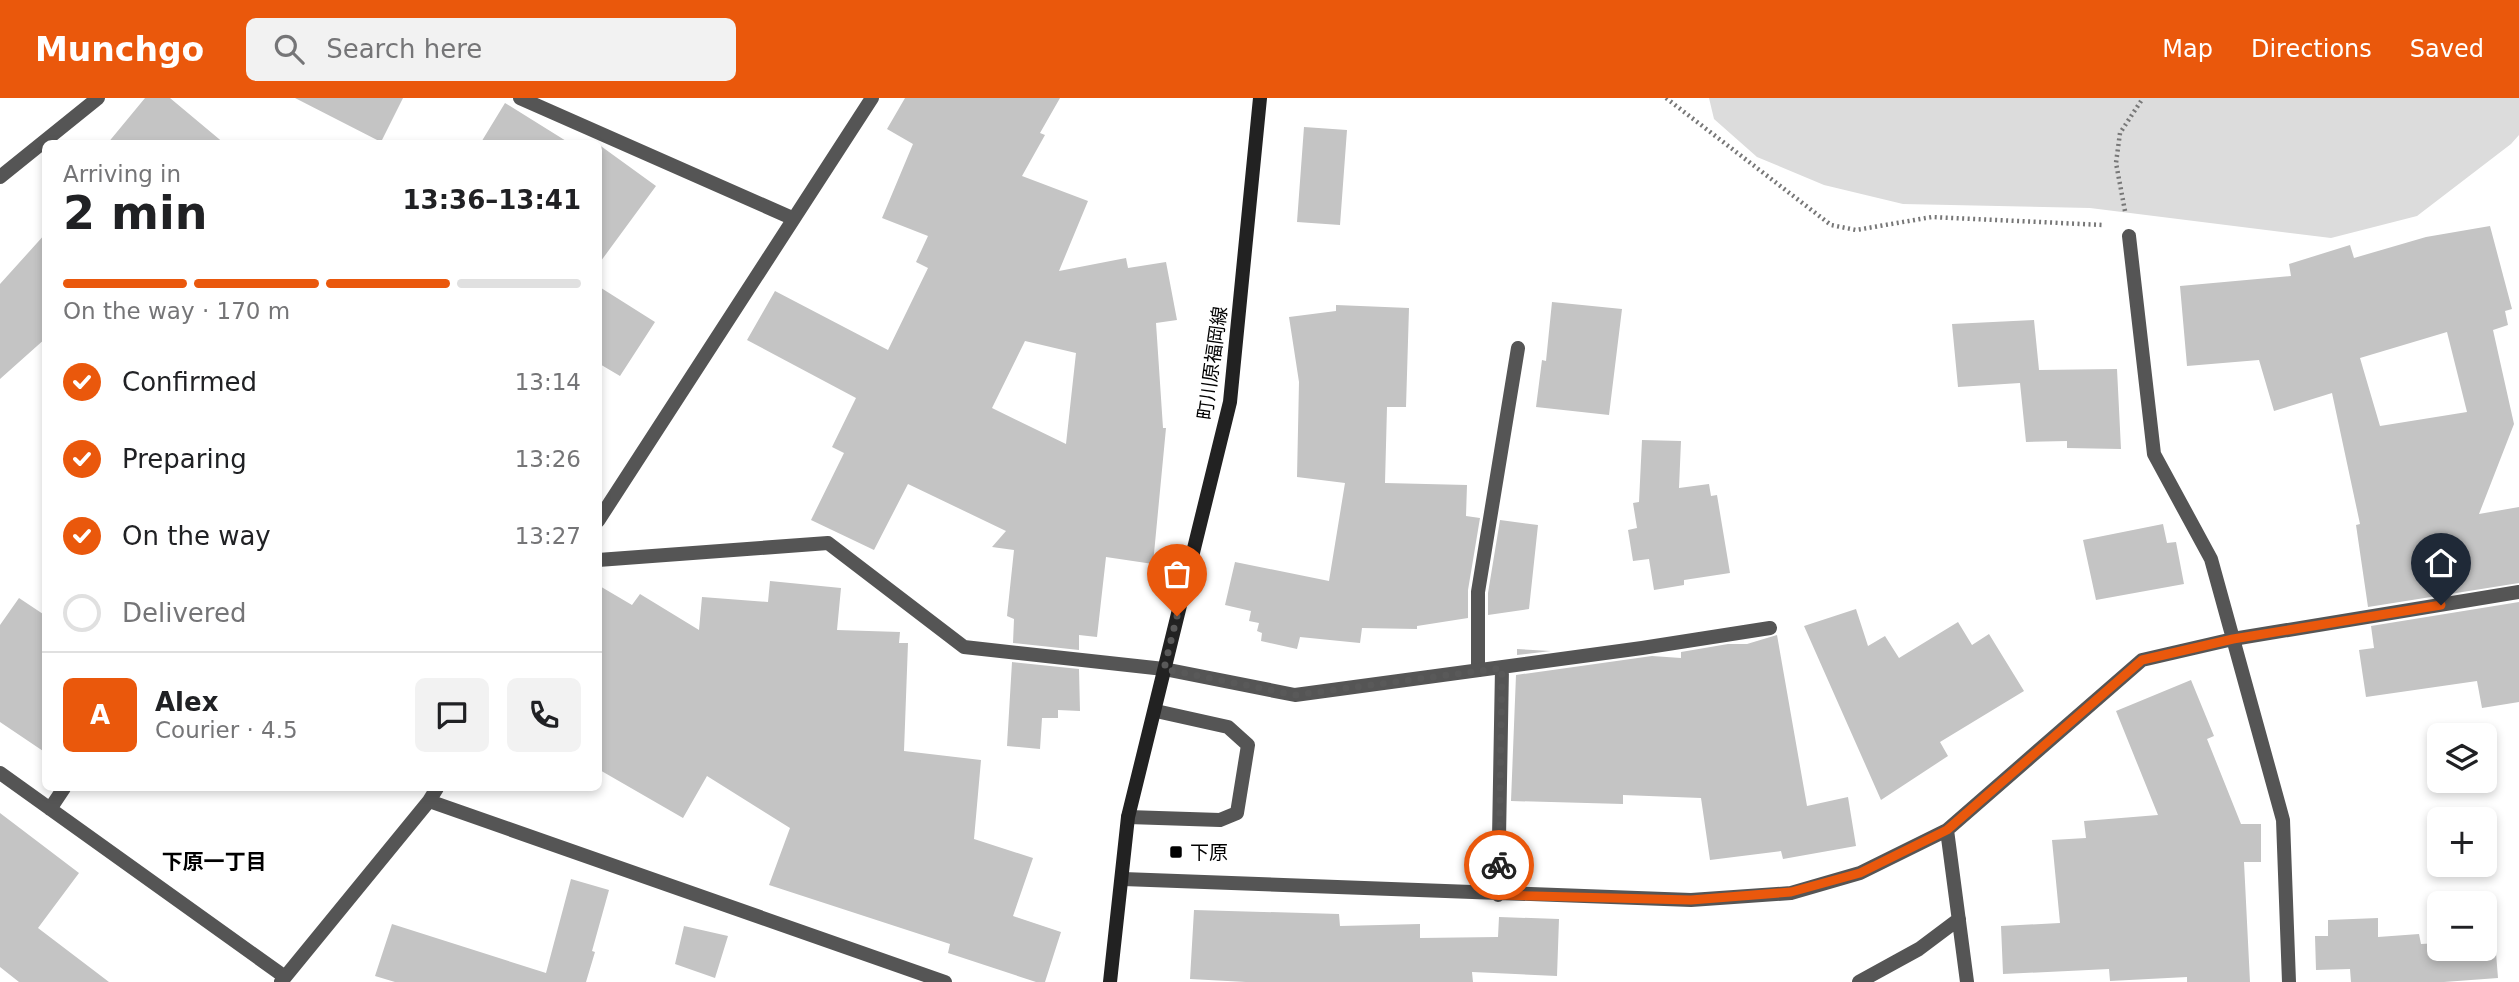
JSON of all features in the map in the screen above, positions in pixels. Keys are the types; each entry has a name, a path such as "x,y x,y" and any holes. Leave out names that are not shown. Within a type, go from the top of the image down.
{"main road":[{"name":"町川原福岡線","path":"1110,982 1128,817 1230,402 1260,98"}],"street":[{"path":"46,140 98,98"},
{"path":"520,98 792,218"},
{"path":"602,515 872,98"},
{"path":"0,177 42,143"},
{"path":"2129,236 2154,454 2211,559 2283,820 2289,982"},
{"path":"1478,670 1478,592 1518,348"},
{"path":"602,560 828,544 964,647 1164,669 1295,695 1502,668 1770,628"},
{"path":"1123,879 1691,900 1791,892 1860,873 1947,830 2142,660 2233,639 2519,592"},
{"path":"1499,895 1502,668"},
{"path":"1128,817 1220,820 1237,814 1248,745 1228,727 1156,711"},
{"path":"0,773 283,979 435,791"},
{"path":"50,809 62,791"},
{"path":"429,801 945,982"},
{"path":"1947,830 1967,982"},
{"path":"1859,982 1919,949 1959,919"}],"path":[{"path":"1666,98 1831,225 1856,230 1932,217 2111,226 2129,236"},
{"path":"2129,236 2116,163 2120,133 2143,98"}],"shaded area":[{"path":"1709,98 2519,98 2519,135 2417,216 2331,238 2090,208 1903,204 1824,185 1757,157 1714,119"}],"building":[{"path":"145,98 170,98 220,140 110,140"},
{"path":"295,98 403,98 382,140 377,140"},
{"path":"905,98 1060,98 1040,133 1045,135 1022,176 1088,201 1059,271 1126,258 1128,268 1166,262 1177,320 1156,323 1163,428 1166,428 1153,564 1106,557 1097,637 1079,635 1079,650 1013,643 1014,619 1007,616 1014,550 992,547 1006,531 908,484 874,550 811,520 844,453 832,447 856,398 747,340 775,291 888,350 928,268 916,262 928,236 882,218 913,144 887,129","holes":["1025,341 1076,353 1066,444 992,408"]},
{"path":"505,103 565,140 482,140"},
{"path":"1304,127 1347,130 1340,225 1297,222"},
{"path":"602,147 656,186 602,260"},
{"path":"2490,226 2512,309 2505,311 2508,325 2493,330 2514,424 2479,514 2519,507 2519,583 2368,607 2356,525 2360,524 2332,393 2274,411 2259,360 2187,366 2180,286 2291,276 2289,264 2350,245 2354,258 2426,237","holes":["2447,332 2467,412 2380,426 2360,358"]},
{"path":"42,237 42,342 0,379 0,284"},
{"path":"602,289 655,322 620,376 602,365"},
{"path":"1552,302 1622,309 1609,415 1536,407 1542,360 1546,361"},
{"path":"1336,305 1409,308 1406,407 1387,407 1385,483 1467,485 1466,516 1480,518 1468,590 1468,618 1417,626 1417,629 1362,628 1360,643 1300,637 1297,649 1261,641 1262,633 1257,631 1259,623 1249,621 1251,611 1225,605 1235,562 1329,581 1345,483 1297,477 1299,382 1289,317 1336,311"},
{"path":"2034,320 2039,370 2117,369 2121,449 2067,448 2067,441 2026,442 2020,383 1958,387 1952,324"},
{"path":"1642,440 1681,441 1679,488 1709,484 1711,496 1717,495 1730,573 1684,580 1684,585 1654,590 1649,559 1633,561 1628,530 1637,528 1633,503 1639,502"},
{"path":"1500,520 1538,525 1529,609 1488,615 1488,593"},
{"path":"2163,524 2167,543 2176,542 2184,584 2096,600 2083,540"},
{"path":"770,581 841,588 837,630 900,632 899,643 908,643 904,751 981,760 974,839 1033,858 1013,916 1061,932 1045,982 1036,982 948,953 950,944 769,885 790,828 707,776 683,818 602,771 602,587 632,605 640,594 699,630 702,597 768,602"},
{"path":"19,598 42,613 42,750 0,722 0,625"},
{"path":"2519,602 2519,702 2482,708 2477,681 2366,697 2359,650 2374,648 2371,626"},
{"path":"1856,609 1868,646 1885,636 1899,658 1958,622 1972,645 1989,634 2024,691 1940,742 1948,756 1881,800 1804,626"},
{"path":"1777,635 1807,806 1848,797 1856,846 1783,859 1781,851 1710,860 1701,798 1623,795 1623,804 1511,801 1516,675 1652,656 1681,658 1681,652 1728,644 1747,644"},
{"path":"1517,649 1551,651 1517,655"},
{"path":"1012,662 1079,669 1080,711 1058,710 1058,718 1042,718 1040,749 1007,746"},
{"path":"2191,680 2214,736 2207,739 2241,824 2261,824 2261,862 2244,862 2250,982 2187,982 2187,977 2110,981 2109,969 2003,974 2001,926 2060,923 2052,840 2086,838 2084,821 2158,815 2116,711"},
{"path":"0,813 79,873 38,928 109,982 19,982 0,967"},
{"path":"571,879 609,890 586,982 395,982 375,976 392,924 546,973"},
{"path":"1194,910 1339,914 1340,926 1420,924 1420,938 1498,937 1499,917 1559,919 1557,976 1472,972 1473,982 1246,982 1190,979"},
{"path":"2378,918 2378,937 2419,934 2421,944 2427,944 2427,961 2497,961 2498,978 2444,982 2351,982 2350,969 2316,970 2315,936 2328,936 2328,920"},
{"path":"684,926 728,936 715,978 675,964"}],"way so far":[{"path":"1177,616 1164,669 1295,695 1502,668 1499,865"}],"place":[{"name":"下原","path":"1176,852"}],"district":[{"name":"下原一丁目","path":"214,862"}],"route":[{"path":"1499,865 1499,895 1691,900 1791,892 1814,886 1860,873 1947,830 2142,660 2233,639 2441,605"}]}
